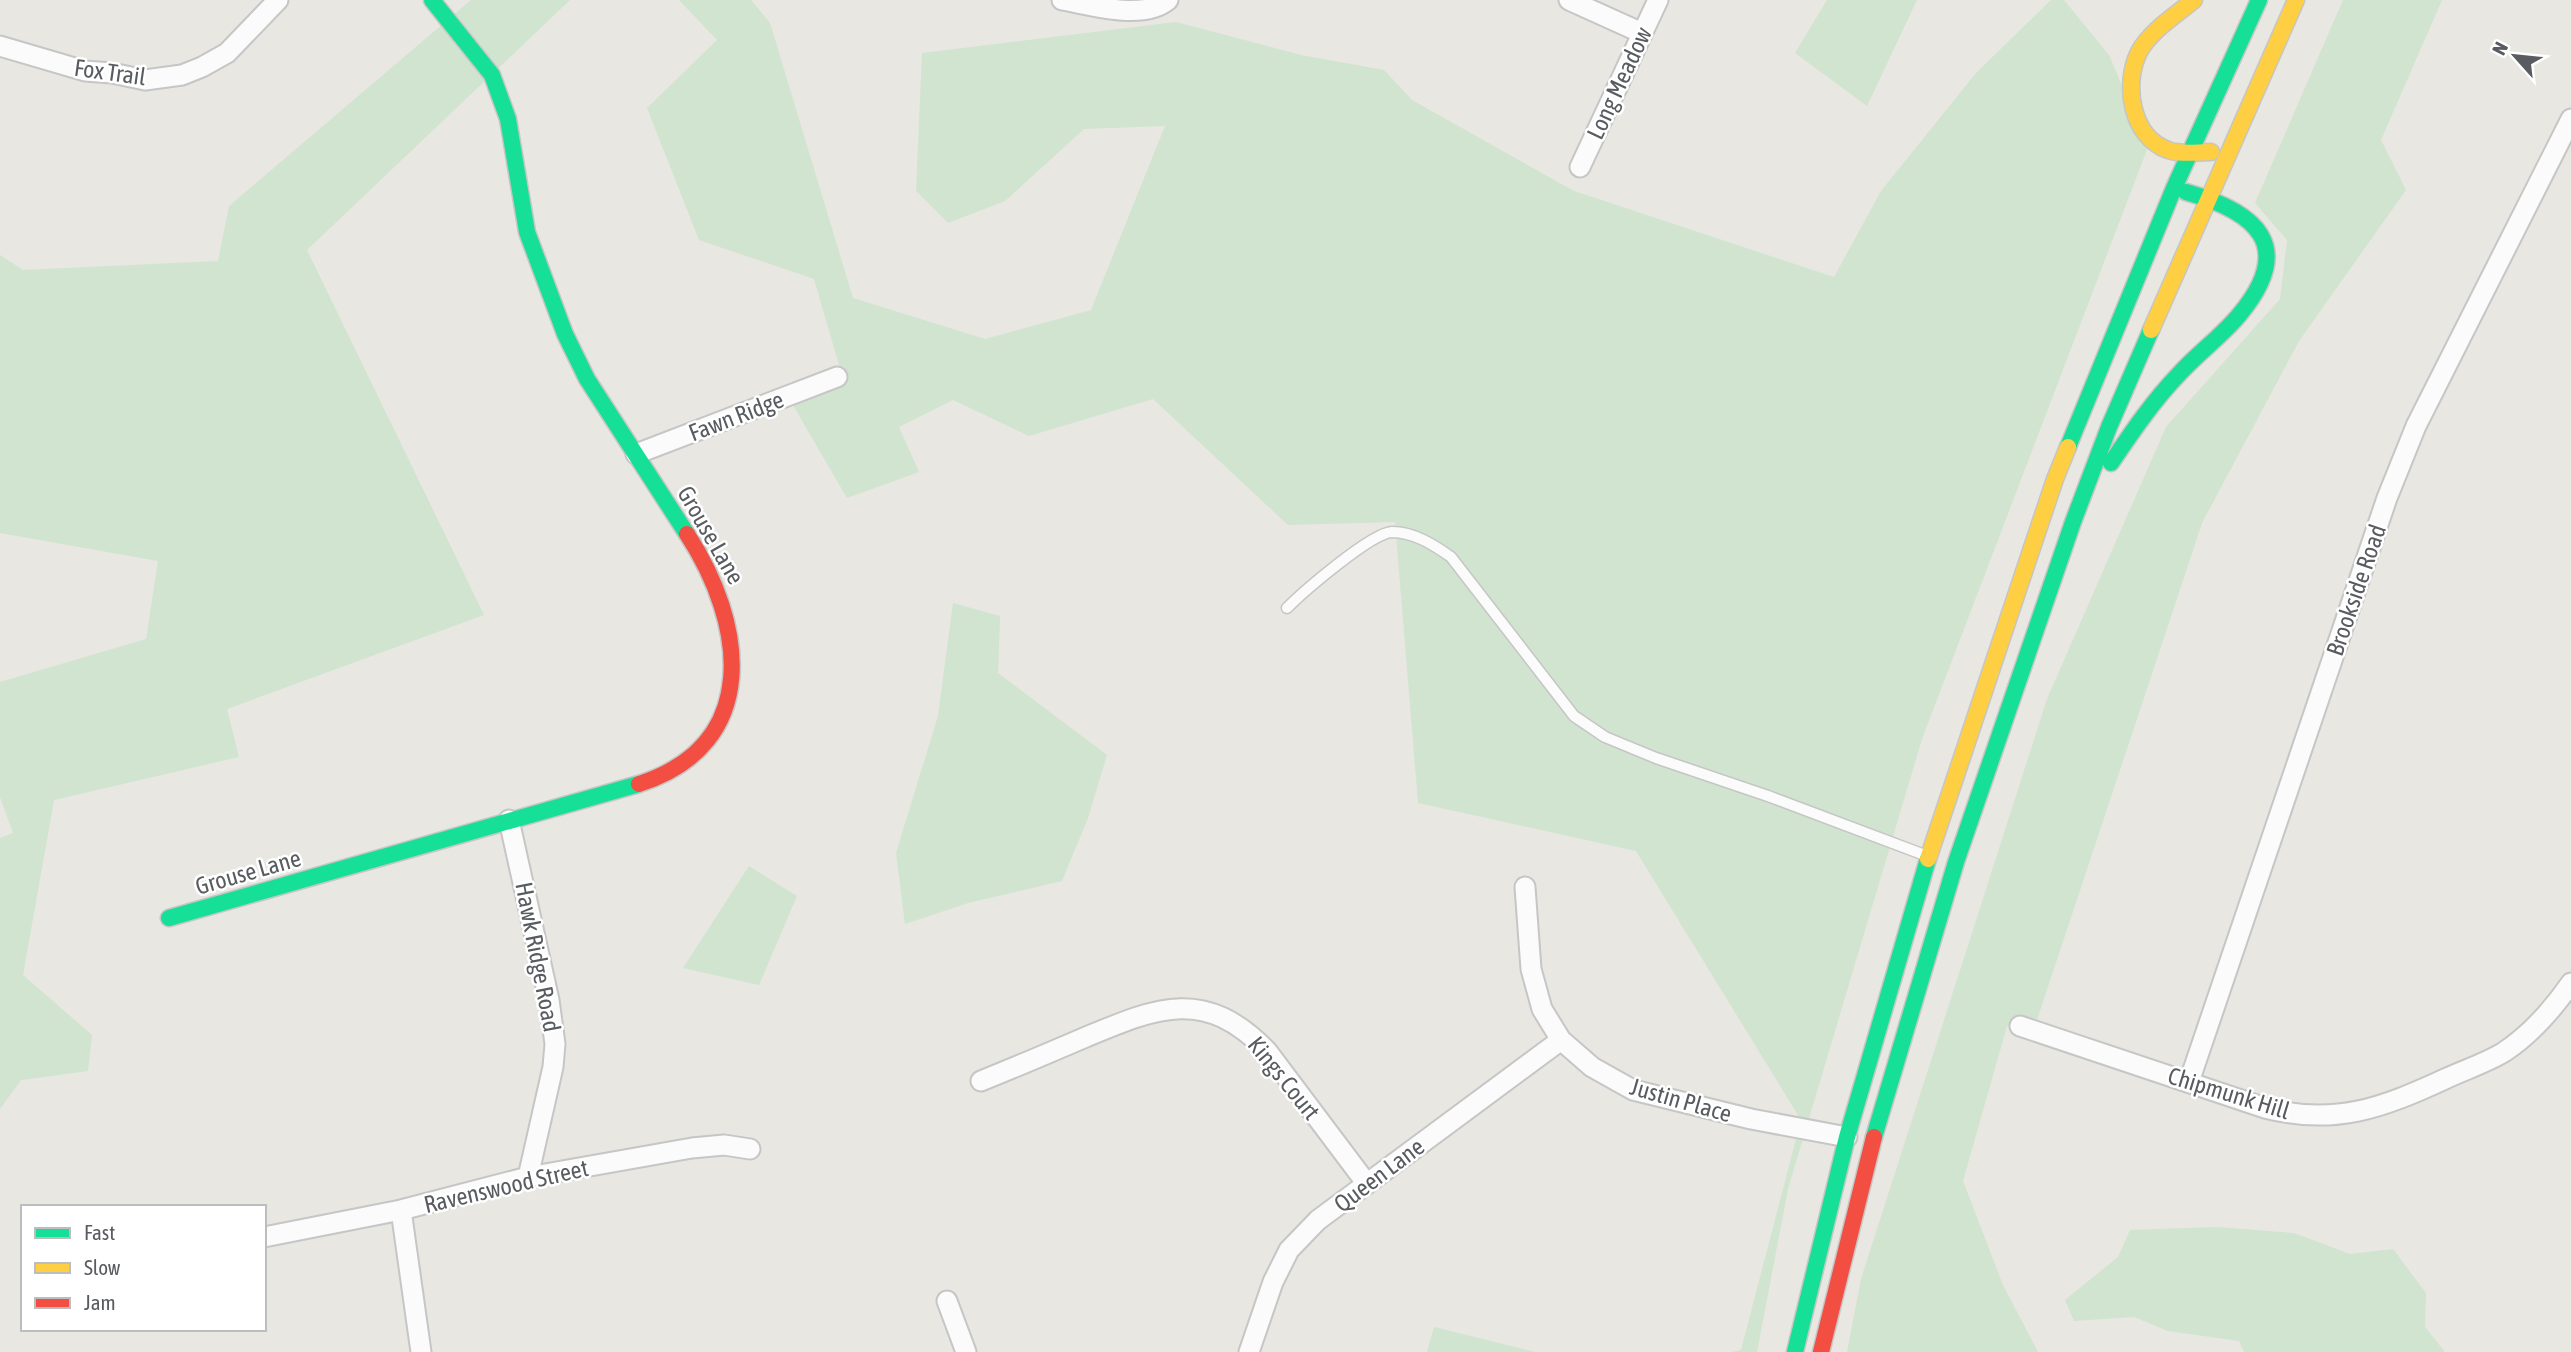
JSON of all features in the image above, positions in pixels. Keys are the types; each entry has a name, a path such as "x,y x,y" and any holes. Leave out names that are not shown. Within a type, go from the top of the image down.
{"main road":[{"name":"Grouse Lane","path":"169,918 634,786 664,775 697,751 714,731 727,704 734,667 733,640 721,593 705,561 587,379 565,334 527,232 508,119 492,75 432,0"},
{"path":"2194,0 2145,43 2138,53 2130,79 2132,111 2152,142 2168,150 2226,153"},
{"path":"1795,1352 1847,1137 1884,1005 1929,857 2055,479 2174,188 2259,0"},
{"path":"1821,1352 1872,1145 1918,985 1956,862 2073,522 2109,427 2226,153 2296,0"},
{"path":"2073,522 2140,418 2189,363 2231,324 2252,299 2264,272 2268,256 2263,236 2249,219 2207,198 2174,188"}],"street":[{"name":"Fox Trail","path":"0,46 85,71 113,73 145,80 182,75 226,53 278,0"},
{"path":"1062,0 1137,12 1152,9 1168,0"},
{"path":"1569,0 1642,33"},
{"name":"Long Meadow","path":"1580,167 1658,0"},
{"name":"Brookside Road","path":"2189,1082 2387,498 2416,426 2569,129"},
{"name":"Fawn Ridge","path":"636,454 836,377"},
{"name":"Hawk Ridge Road","path":"509,820 549,1000 555,1044 553,1067 527,1177"},
{"name":"Justin Place","path":"1525,887 1531,969 1542,1009 1561,1040 1592,1067 1633,1090 1751,1119 1847,1137"},
{"name":"Chipmunk Hill","path":"2020,1026 2265,1108 2304,1116 2343,1115 2401,1099 2503,1053 2545,1016 2571,983"},
{"name":"Kings Court","path":"981,1081 1136,1016 1164,1009 1187,1008 1210,1012 1251,1034 1267,1051 1367,1184"},
{"name":"Queen Lane","path":"1250,1352 1273,1282 1289,1251 1318,1220 1561,1040"},
{"name":"Ravenswood Street","path":"266,1237 401,1210 527,1177 692,1149 724,1146 750,1149"},
{"path":"401,1210 421,1352"},
{"path":"947,1301 966,1352"}],"lane":[{"path":"1287,608 1368,542 1391,532 1428,540 1451,557 1574,716 1605,737 1929,857"}],"green space":[{"path":"471,0 570,0 307,250 484,615 227,709 239,757 54,800 23,975 92,1035 88,1071 21,1080 0,1109 0,838 13,833 0,797 0,682 146,639 158,561 0,533 0,255 23,270 218,261 229,206"},
{"path":"679,0 751,0 770,23 853,298 985,339 1091,310 1165,126 1084,129 1005,201 948,223 916,191 922,53 1176,22 1301,55 1384,70 1412,100 1574,191 1834,277 1881,191 1976,73 2051,0 2064,0 2109,55 2148,147 1922,739 1788,1189 1757,1352 1732,1352 1741,1350 1801,1120 1636,851 1418,803 1395,522 1288,525 1153,399 1029,436 953,400 899,427 919,472 847,498 790,400 844,382 814,279 699,240 647,108 717,40"},
{"path":"1827,0 1917,0 1867,106 1795,53"},
{"path":"2343,0 2442,0 2381,140 2406,190 2299,341 2202,523 2033,1032 2007,1026 1963,1181 2003,1285 2038,1352 1847,1352 1861,1279 2047,699 2166,427 2280,299 2287,240 2255,203"},
{"path":"953,603 1000,616 998,673 1107,755 1088,818 1062,881 968,903 905,924 896,853 938,716"},
{"path":"749,866 797,896 759,985 683,968"},
{"path":"2217,1227 2294,1233 2350,1254 2393,1249 2426,1293 2425,1327 2445,1352 2244,1352 2239,1341 2168,1331 2134,1317 2074,1321 2065,1300 2118,1257 2130,1230"},
{"path":"1434,1327 1535,1352 1427,1352"}],"traffic: fast":[{"path":"432,0 492,75 508,119 527,232 565,334 587,379 687,534"},
{"path":"2068,447 2174,188 2259,0"},
{"path":"2111,463 2169,384 2240,314 2257,290 2265,269 2266,251 2261,235 2249,221 2211,200 2186,192"},
{"path":"1874,1137 1956,862 2073,522 2109,427 2151,330"},
{"path":"169,918 639,784"},
{"path":"1795,1352 1847,1137 1928,859"}],"traffic: slow":[{"path":"2194,0 2144,44 2134,65 2131,94 2138,122 2155,143 2178,152 2211,152"},
{"path":"2151,330 2296,0"},
{"path":"1928,859 2068,447"}],"traffic: jam":[{"path":"639,784 679,765 707,741 724,711 731,677 730,642 721,605 707,569 687,534"},
{"path":"1821,1352 1874,1137"}]}
